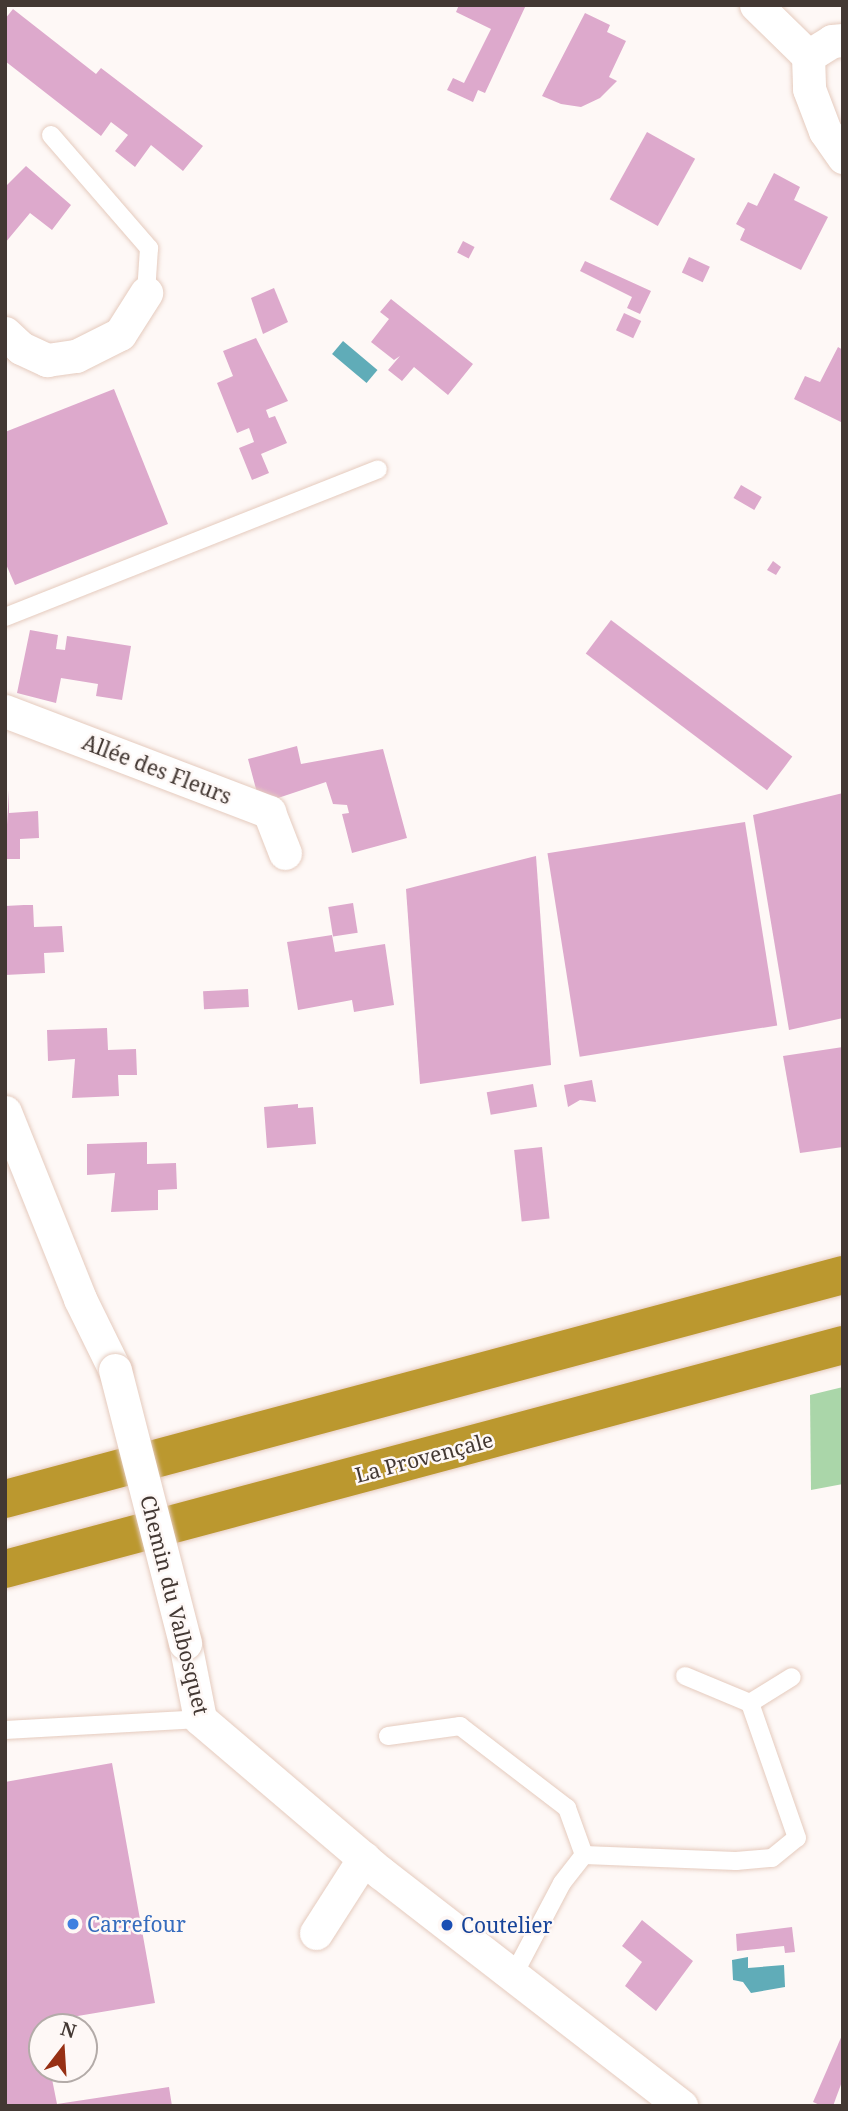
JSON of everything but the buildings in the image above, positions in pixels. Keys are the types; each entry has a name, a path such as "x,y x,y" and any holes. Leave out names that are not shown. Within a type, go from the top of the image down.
{"highway":[{"path":"5,1499 843,1275"},
{"name":"La Provençale","path":"5,1569 843,1345"}],"street":[{"path":"756,5 808,56 809,89 825,131 843,157"},
{"path":"808,56 832,41 843,40"},
{"path":"5,333 21,348 47,360 76,356 120,334 146,293"},
{"name":"Allée des Fleurs","path":"5,711 269,812 285,853"},
{"name":"Chemin du Valbosquet","path":"5,1112 80,1299 115,1370 185,1643 200,1719 364,1858 679,2105"},
{"path":"316,1933 364,1858"}],"lane":[{"path":"51,135 149,248 146,293"},
{"path":"5,617 378,469"},
{"path":"584,1855 736,1861 772,1858 797,1838 750,1703 685,1676"},
{"path":"750,1703 792,1677"},
{"path":"5,1730 200,1719"},
{"path":"388,1736 460,1726 567,1808 584,1855"},
{"path":"513,1976 562,1883 584,1855"}],"green space":[{"path":"843,1387 843,1484 811,1490 810,1395"}],"water":[{"path":"343,341 377,370 367,383 332,354"},
{"path":"748,1957 748,1968 784,1965 785,1987 751,1993 743,1982 733,1980 732,1960"}],"place":[{"name":"Carrefour","path":"73,1924"},
{"name":"Coutelier","path":"447,1925"}]}
